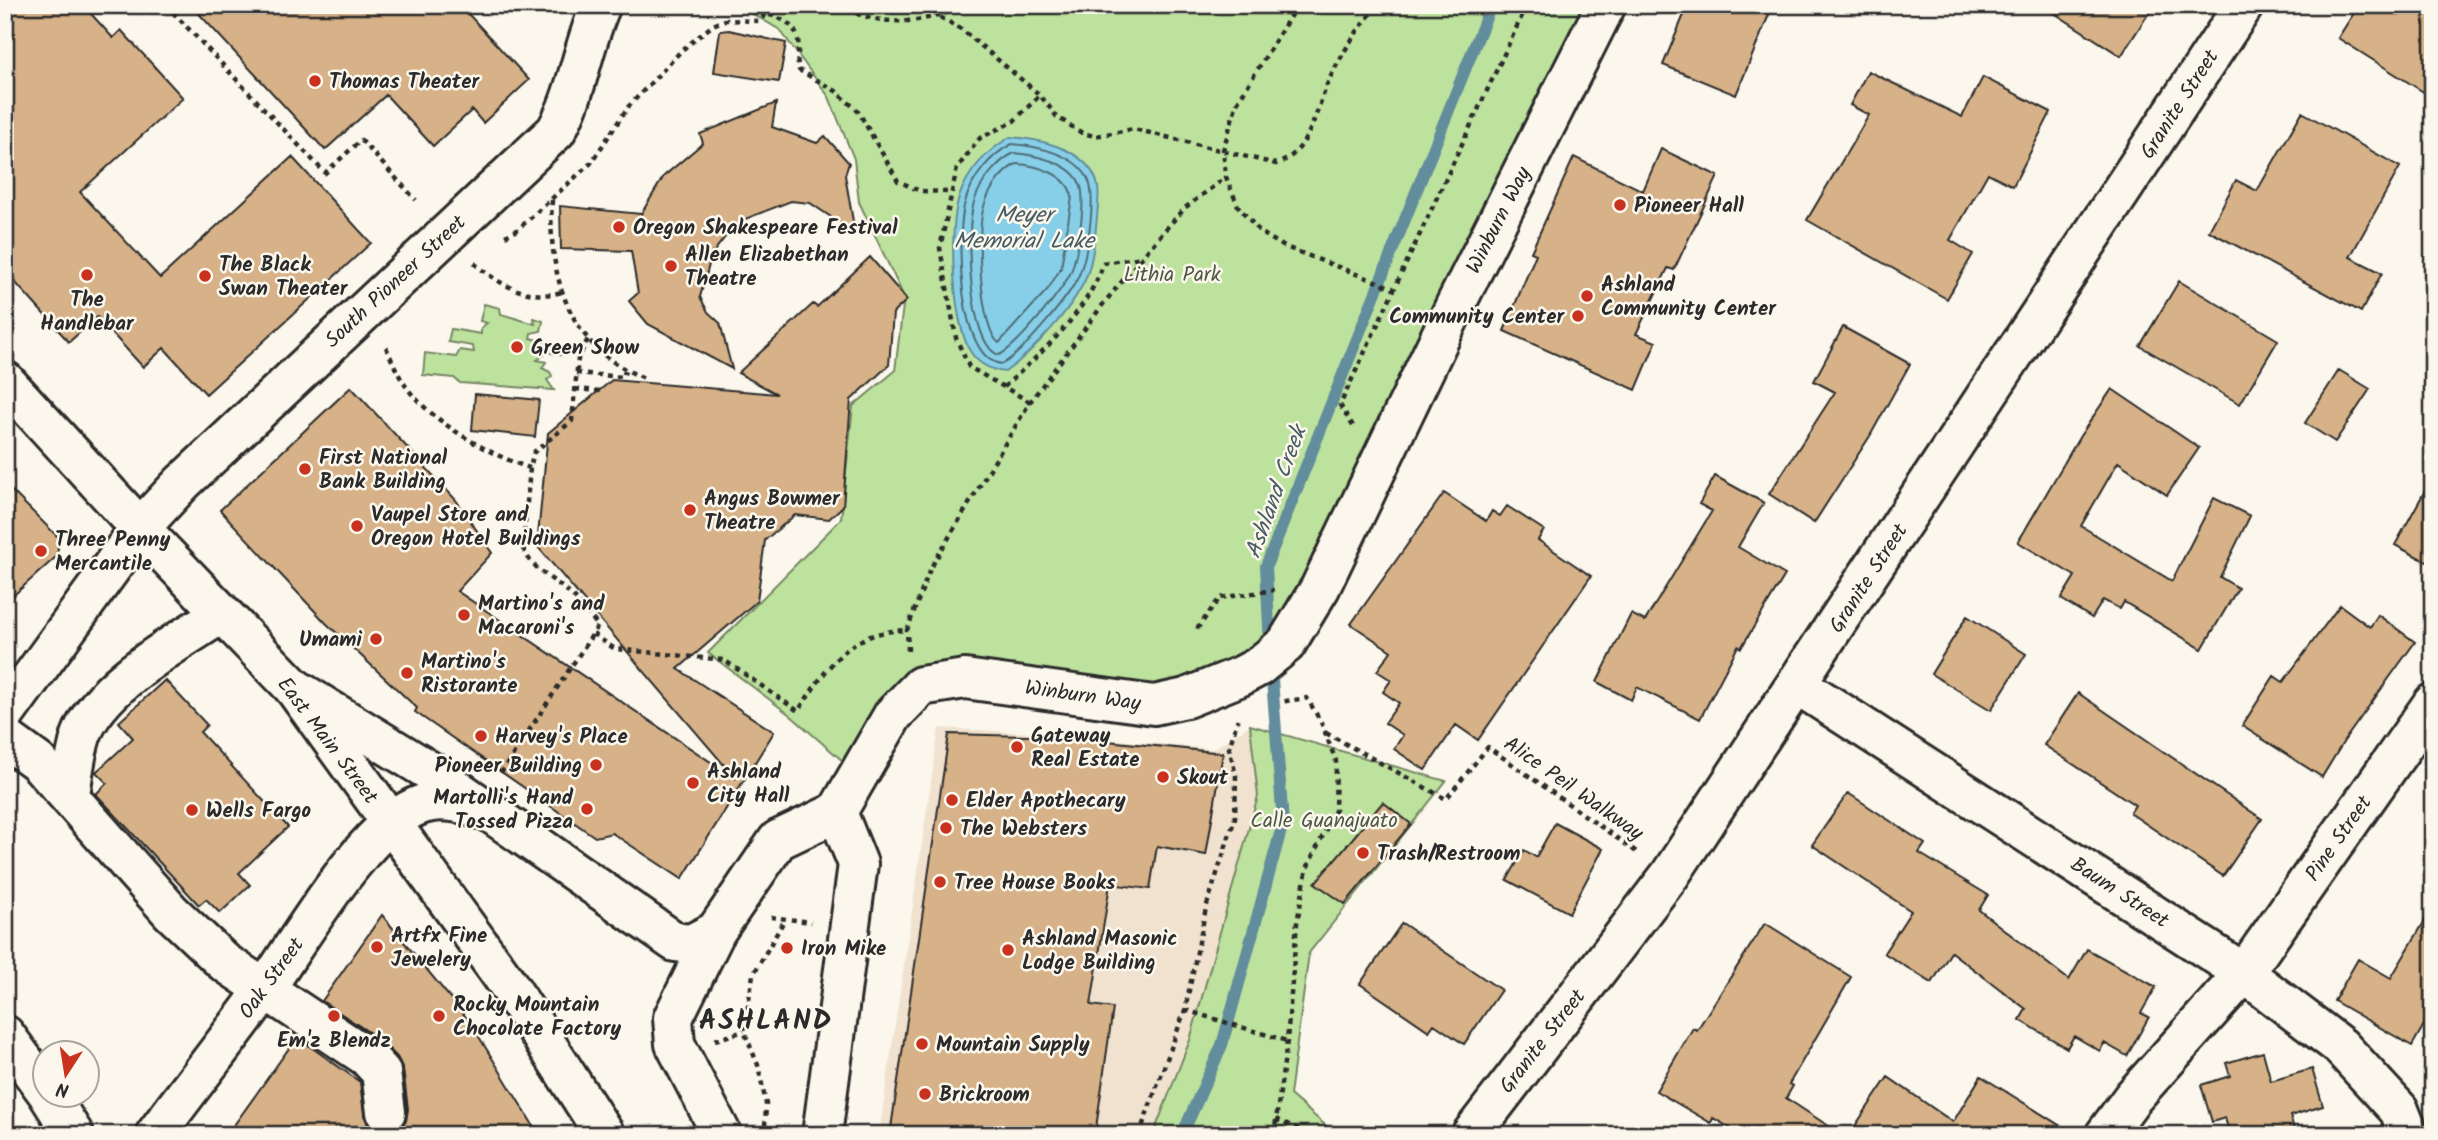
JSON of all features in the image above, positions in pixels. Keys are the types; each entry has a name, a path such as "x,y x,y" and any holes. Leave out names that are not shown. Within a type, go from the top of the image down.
{"street":[{"name":"South Pioneer Street","path":"5,713 140,528 182,483 556,131 570,107 586,37 601,5"},
{"name":"Winburn Way","path":"837,812 893,715 921,686 965,679 1154,705 1186,698 1258,667 1286,644 1320,588 1455,306 1606,5"},
{"name":"Granite Street","path":"1471,1135 1670,876 2244,5"},
{"name":"East Main Street","path":"5,381 140,528 294,688 507,983 605,1135"},
{"path":"70,795 82,734 100,705 126,680 221,614"},
{"name":"Baum Street","path":"1798,685 2244,973 2340,1046 2399,1110 2409,1135"},
{"path":"294,688 441,778 490,795 676,942 691,944 716,931"},
{"name":"Pine Street","path":"2105,1135 2133,1097 2244,973 2433,703"},
{"path":"5,738 29,752 172,912 224,962 366,1057 381,1072 386,1112"},
{"path":"391,825 421,804 490,795"},
{"path":"722,1135 675,1044 673,1018 716,931 778,840 837,812 858,864 822,1135"},
{"name":"Oak Street","path":"155,1135 264,990 356,856 391,825"},
{"path":"5,1035 32,1072"},
{"path":"57,1108 74,1135"}],"path":[{"path":"166,5 325,173 360,140 416,200"},
{"path":"720,5 779,18 797,34 799,70 836,91 858,111 898,181 920,191 950,192"},
{"path":"497,240 516,231 591,163 628,107 682,50 713,25 725,20 759,21 776,5"},
{"path":"838,5 861,16 888,22 940,17 968,5"},
{"path":"1297,5 1237,103 1226,132 1223,150 1226,177 1238,206 1260,232 1283,246 1393,288"},
{"path":"940,17 961,29 1040,95 1057,117 1082,133 1095,136 1134,129 1276,164 1288,161 1315,123 1329,80 1356,29 1379,5"},
{"path":"1355,433 1350,417 1340,405 1527,5"},
{"path":"1030,402 969,367 956,338 940,248 957,167 980,138 1014,121 1040,95"},
{"path":"909,656 907,629 930,569 1030,402 1057,363 1186,207 1226,177"},
{"path":"552,200 551,237 562,292 588,339 599,353 625,371 648,379"},
{"path":"1004,387 1050,345 1094,292 1104,263 1143,257"},
{"path":"471,261 502,284 523,292 548,295 562,292"},
{"path":"490,795 598,626 570,593 551,582 526,555 523,547 530,468 534,452 570,425 581,348 588,339"},
{"path":"384,343 405,385 424,405 486,450 530,468"},
{"path":"576,373 623,377 625,371"},
{"path":"575,389 600,391"},
{"path":"1197,629 1220,598 1282,589"},
{"path":"593,634 615,649 724,660 798,711 842,651 875,634 907,629"},
{"path":"1139,1135 1185,1010 1206,908 1235,818 1236,775 1228,748 1242,708 1214,687"},
{"path":"1274,1135 1287,1041 1297,923 1307,868 1335,811 1336,761 1307,698"},
{"name":"Alice Peil Walkway","path":"1325,733 1446,799 1489,747 1670,876"},
{"path":"760,915 812,922"},
{"path":"769,1135 765,1128 766,1104 758,1065 744,1031 753,975 785,919"},
{"path":"1185,1010 1287,1041"},
{"path":"711,1042 744,1031"},
{"path":"1276,1119 1311,1135"}],"shaded area":[{"path":"1250,725 1258,796 1190,1040 1153,1135 879,1135 939,728 1065,735 1213,749"}],"green space":[{"name":"Lithia Park","path":"738,5 1606,5 1295,630 1186,698 965,679 844,762 790,715 708,653 841,519 853,406 895,371 904,297 859,202 854,159 829,97 780,30"},
{"name":"Green Show","path":"484,304 500,308 501,314 535,324 534,318 543,321 541,331 531,333 530,338 562,346 560,355 548,352 537,360 546,362 542,368 550,372 552,376 547,380 554,390 460,383 454,378 423,375 425,353 456,357 460,350 474,352 473,346 448,342 451,329 481,334 481,328 487,323 480,321"},
{"name":"Calle Guanajuato","path":"1250,725 1446,781 1309,953 1290,1095 1337,1135 1153,1135 1190,1040 1258,796"}],"water":[{"name":"Meyer Memorial Lake","path":"1010,137 1033,140 1068,151 1087,165 1094,175 1098,195 1090,265 1079,292 1050,330 1005,372 985,366 970,351 964,337 956,298 953,252 956,212 963,188 979,162"}],"building":[{"path":"5,5 83,5 113,38 121,30 183,98 80,192 160,278 292,157 371,243 206,394 164,348 143,367 97,317 69,342 5,271"},
{"path":"191,5 460,5 529,80 483,123 472,110 433,146 386,95 325,150"},
{"path":"1688,5 1773,5 1736,95 1663,65"},
{"path":"2042,5 2154,5 2121,56"},
{"path":"2359,5 2433,5 2433,98 2338,38"},
{"path":"729,30 786,43 779,82 714,72 720,31"},
{"path":"1868,71 1962,117 1983,77 2051,112 2013,186 1988,173 1950,240 1973,254 1947,299 1807,220 1869,115 1850,105"},
{"name":"Allen Elizabethan Theatre","path":"776,103 772,127 817,143 825,136 849,163 845,175 855,233 810,203 791,201 745,219 726,236 712,254 700,297 708,312 720,323 732,369 648,324 629,301 638,293 631,251 561,249 560,206 641,214 664,176 703,143 700,134"},
{"path":"2302,112 2400,167 2350,257 2382,273 2361,312 2209,231 2236,180 2257,191"},
{"path":"1661,149 1718,176 1674,270 1668,268 1636,334 1656,342 1636,390 1504,331 1536,254 1531,252 1574,157 1643,191"},
{"path":"870,257 907,300 893,313 889,365 851,400 843,506 829,519 795,515 765,540 757,601 678,669 774,732 682,879 612,833 595,837 415,712 417,708 326,623 220,510 351,387 456,500 492,553 457,591 736,779 537,546 548,433 612,380 777,394 738,373 813,304 817,307"},
{"path":"2179,281 2278,340 2240,404 2140,346"},
{"path":"1843,327 1910,364 1870,436 1814,523 1769,494 1835,392 1814,381"},
{"path":"2339,370 2370,389 2335,442 2305,423"},
{"path":"2112,389 2199,448 2167,495 2118,462 2081,526 2172,581 2214,498 2250,516 2220,577 2238,588 2202,649 2124,602 2120,609 2103,600 2092,618 2061,599 2075,576 2018,542 2080,436"},
{"path":"475,394 539,400 535,437 472,430"},
{"path":"1715,476 1764,503 1738,547 1785,575 1741,648 1738,646 1700,719 1637,687 1631,700 1597,682 1631,614 1645,621 1712,511 1699,504"},
{"path":"2433,476 2433,565 2395,545"},
{"path":"5,484 59,538 57,556 5,603"},
{"path":"1444,493 1486,521 1492,511 1500,516 1507,506 1544,530 1538,540 1591,576 1478,740 1456,725 1425,770 1394,749 1403,735 1385,723 1399,703 1383,692 1391,680 1377,671 1391,651 1351,624"},
{"path":"2340,605 2370,627 2378,615 2415,642 2344,741 2322,777 2242,726 2274,676 2283,682"},
{"path":"1967,616 2026,654 1991,710 1931,674"},
{"name":"Wells Fargo","path":"165,680 207,725 200,732 288,827 239,873 250,885 220,913 206,899 199,905 96,794 107,783 96,772 133,738 119,722"},
{"path":"2078,693 2262,819 2223,876 2130,813 2135,805 2044,745"},
{"path":"949,734 1068,737 1223,753 1206,855 1157,846 1150,889 1110,884 1091,1005 1113,1008 1095,1135 890,1135"},
{"path":"1848,793 1925,844 1919,853 1988,895 1979,910 2069,980 2087,949 2156,987 2141,1013 2149,1017 2127,1056 2104,1043 2100,1051 2074,1036 2067,1048 2020,1020 2026,1009 1951,952 1932,983 1884,953 1911,911 1812,845"},
{"name":"Trash/Restroom","path":"1383,802 1411,824 1345,904 1315,883"},
{"path":"1555,823 1603,849 1569,913 1507,880 1524,850 1536,857"},
{"path":"2433,907 2433,1009 2412,1046 2334,1001 2358,959 2391,978"},
{"path":"382,915 470,1022 539,1135 227,1135 297,1037 360,1082 364,1115 368,1125 377,1132 389,1134 399,1130 406,1121 408,1109 403,1069 397,1057 379,1039 322,1001"},
{"path":"1402,923 1501,990 1464,1044 1434,1024 1429,1031 1360,984"},
{"path":"1765,923 1851,977 1789,1084 1793,1086 1786,1098 1842,1135 1742,1135 1713,1118 1711,1123 1656,1091 1693,1028 1697,1030"},
{"path":"2263,1052 2271,1081 2312,1069 2323,1106 2290,1116 2296,1135 2230,1135 2225,1118 2212,1122 2201,1085 2230,1076 2226,1063"},
{"path":"1981,1076 2075,1135 1849,1135 1888,1077 1953,1122"}],"waterway":[{"name":"Ashland Creek","path":"1270,647 1266,566 1491,5"},
{"name":"Ashland Creek","path":"1182,1135 1222,1045 1283,823 1271,666"}],"place":[{"name":"Thomas Theater","path":"315,81"},
{"name":"Pioneer Hall","path":"1620,205"},
{"name":"Oregon Shakespeare Festival","path":"619,227"},
{"name":"Allen Elizabethan Theatre","path":"671,266"},
{"name":"The Handlebar","path":"87,275"},
{"name":"The Black Swan Theater","path":"205,276"},
{"name":"Ashland Community Center","path":"1587,296"},
{"name":"Community Center","path":"1578,316"},
{"name":"Green Show","path":"517,347"},
{"name":"First National Bank Building","path":"305,469"},
{"name":"Angus Bowmer Theatre","path":"690,510"},
{"name":"Vaupel Store and Oregon Hotel Buildings","path":"357,526"},
{"name":"Three Penny Mercantile","path":"41,551"},
{"name":"Martino's and Macaroni's","path":"464,615"},
{"name":"Umami","path":"376,639"},
{"name":"Martino's Ristorante","path":"407,673"},
{"name":"Harvey's Place","path":"481,736"},
{"name":"Gateway Real Estate","path":"1017,747"},
{"name":"Pioneer Building","path":"596,765"},
{"name":"Skout","path":"1163,777"},
{"name":"Ashland City Hall","path":"693,783"},
{"name":"Elder Apothecary","path":"952,800"},
{"name":"Martolli's Hand Tossed Pizza","path":"587,809"},
{"name":"Wells Fargo","path":"192,810"},
{"name":"The Websters","path":"946,828"},
{"name":"Trash/Restroom","path":"1363,853"},
{"name":"Tree House Books","path":"940,882"},
{"name":"Artfx Fine Jewelery","path":"377,947"},
{"name":"Iron Mike","path":"787,948"},
{"name":"Ashland Masonic Lodge Building","path":"1008,950"},
{"name":"Em'z Blendz","path":"334,1016"},
{"name":"Rocky Mountain Chocolate Factory","path":"439,1016"},
{"name":"Mountain Supply","path":"922,1044"},
{"name":"Brickroom","path":"925,1094"}],"district":[{"name":"ASHLAND","path":"766,1019"}]}
